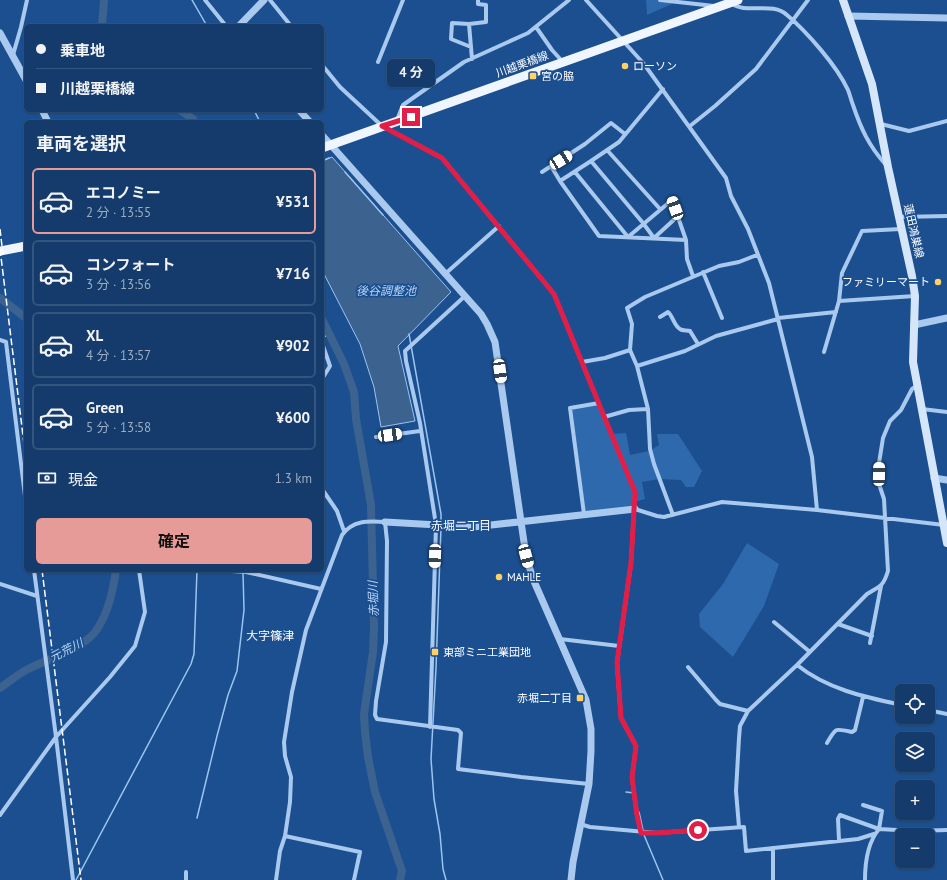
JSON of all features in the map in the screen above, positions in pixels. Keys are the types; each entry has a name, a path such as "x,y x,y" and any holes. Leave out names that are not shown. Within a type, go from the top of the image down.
{"main road":[{"name":"蓮田鴻巣線","path":"843,0 872,84 881,124 888,167 912,276 915,296 913,362 934,478 945,525 947,543"},
{"name":"川越栗橋線","path":"326,146 735,1"},
{"path":"0,251 24,246"}],"street":[{"path":"13,55 22,27 28,0"},
{"path":"205,0 224,24"},
{"path":"241,24 264,0"},
{"path":"270,0 288,24"},
{"path":"378,62 403,0"},
{"path":"471,47 451,39 452,23 469,24 486,22 486,5 478,4 478,0"},
{"path":"396,122 403,105 464,62 528,33 569,0"},
{"path":"586,0 644,64 664,89 726,178 731,196 748,229 769,283 812,457 817,510"},
{"path":"660,0 719,6"},
{"path":"690,126 715,106 756,69 808,0"},
{"path":"735,1 735,6 739,7 778,10 785,13 829,60 848,90 863,132 874,152 888,167"},
{"path":"848,16 947,18"},
{"path":"469,24 472,58"},
{"path":"536,26 552,50 563,62"},
{"path":"0,33 24,76"},
{"path":"324,67 340,87 382,126 442,158 554,294 635,492 631,563 617,662 621,718 636,746 632,778 641,833"},
{"path":"560,181 591,162 618,142 664,89"},
{"path":"301,112 308,120"},
{"path":"881,124 909,131 947,121"},
{"path":"542,172 585,144 611,123 625,134"},
{"path":"326,146 481,314 495,342 520,521 529,566 586,700 591,729 589,784 580,824 571,880"},
{"path":"607,150 660,209"},
{"path":"591,162 654,238"},
{"path":"551,166 560,181 600,236 686,240"},
{"path":"575,172 628,237"},
{"path":"628,237 672,200 686,240 687,259 693,276"},
{"path":"654,238 678,216"},
{"path":"899,217 947,216"},
{"path":"445,274 499,226"},
{"path":"824,352 839,301 842,273 862,231 902,229"},
{"path":"673,515 654,464 650,448 648,409 637,366 630,350 632,324 627,308 645,297 693,276 719,266 739,262 757,255"},
{"path":"703,272 722,318"},
{"path":"430,727 436,525 406,361 406,351 465,296"},
{"path":"839,301 915,296"},
{"path":"660,317 665,312 670,313 678,328 680,330 690,331 698,344"},
{"path":"637,366 685,351 716,336 778,318 836,312"},
{"path":"914,325 947,318"},
{"path":"0,340 6,342 24,488"},
{"path":"324,349 330,366 324,376"},
{"path":"582,362 605,358 630,350"},
{"path":"739,827 736,791 738,738 740,726 748,711 797,665 867,594 881,586 886,579 888,571 886,519 884,499 879,484 879,463 883,438 890,421 901,410 912,389 918,385"},
{"path":"584,514 570,408 599,403"},
{"path":"604,417 629,410 648,409"},
{"path":"922,409 947,412"},
{"path":"376,437 420,431"},
{"path":"934,478 947,480"},
{"path":"324,493 337,511 344,531"},
{"path":"276,880 290,802 291,777 285,756 285,736 292,692 306,630 342,535 344,531 352,525 363,522 385,522 473,527 635,509 664,517 722,502 817,510 945,525"},
{"path":"385,522 387,541 386,642 376,701 375,715 377,719 458,730 461,733 458,769 589,784"},
{"path":"34,572 50,687 73,880"},
{"path":"0,815 56,737 110,677 135,646 145,612 139,572"},
{"path":"246,572 321,589"},
{"path":"0,584 37,596"},
{"path":"870,643 881,586"},
{"path":"774,622 810,652"},
{"path":"838,624 872,636"},
{"path":"560,639 619,646"},
{"path":"797,665 810,675 839,689 863,697 895,704"},
{"path":"688,667 720,704 748,711"},
{"path":"827,743 835,730 838,729 852,732 855,730 863,697"},
{"path":"935,711 947,714"},
{"path":"580,824 590,827 641,833 744,827 746,850 858,839 874,834 879,829 882,811 863,805"},
{"path":"839,840 838,820 840,815 879,829 915,831 947,830"},
{"path":"865,880 865,866 874,834"},
{"path":"285,836 360,852 354,880"},
{"path":"773,848 773,880"},
{"path":"186,872 186,880"}],"shaded area":[{"path":"646,0 674,0 674,3 647,15"},
{"path":"599,403 611,434 626,433 630,455 649,451 659,445 657,434 678,434 702,471 694,487 686,487 681,480 659,479 642,482 645,499 635,502 635,509 584,514 570,408"},
{"path":"747,543 779,564 764,606 733,657 700,627 699,614 723,584"}],"water":[{"name":"後谷調整池","path":"332,157 451,292 398,346 415,421 381,427 374,387 360,344 324,274 324,160"}],"waterway":[{"name":"赤堀川","path":"102,24 104,0"},
{"path":"192,0 206,24"},
{"name":"赤堀川","path":"183,112 194,120"},
{"path":"255,112 259,120"},
{"path":"324,160 329,158"},
{"path":"345,172 383,215"},
{"name":"元荒川","path":"0,298 24,316"},
{"name":"赤堀川","path":"324,323 344,364 354,392 356,419 371,505 374,627 373,652 364,714 365,732 375,792 402,871 400,880"},
{"path":"409,334 441,514 441,524"},
{"path":"324,336 330,335"},
{"path":"441,527 431,759 434,799 440,834 443,869 446,880"},
{"name":"元荒川","path":"0,688 24,671 76,647 92,635 98,628 108,607 116,572"},
{"path":"76,880 191,664 194,654 197,572"},
{"path":"197,818 228,695 237,671 244,610 243,573"},
{"path":"626,792 634,793"},
{"path":"639,812 644,835 663,880"}],"railway":[{"path":"0,229 3,255"},
{"path":"0,249 24,444"},
{"path":"42,572 81,880"}],"place":[{"name":"ローソン","path":"625,66"},
{"name":"宮の脇","path":"533,76"},
{"name":"ファミリーマート","path":"938,282"},
{"name":"MAHLE","path":"499,577"},
{"name":"東部ミニ工業団地","path":"435,652"},
{"name":"赤堀二丁目","path":"580,698"}],"district":[{"name":"赤堀二丁目","path":"461,525"},
{"name":"大字篠津","path":"270,635"}],"route":[{"path":"411,117 382,126 442,158 554,294 635,492 631,563 617,662 621,718 636,746 632,778 637,815 641,833 698,830"}]}
